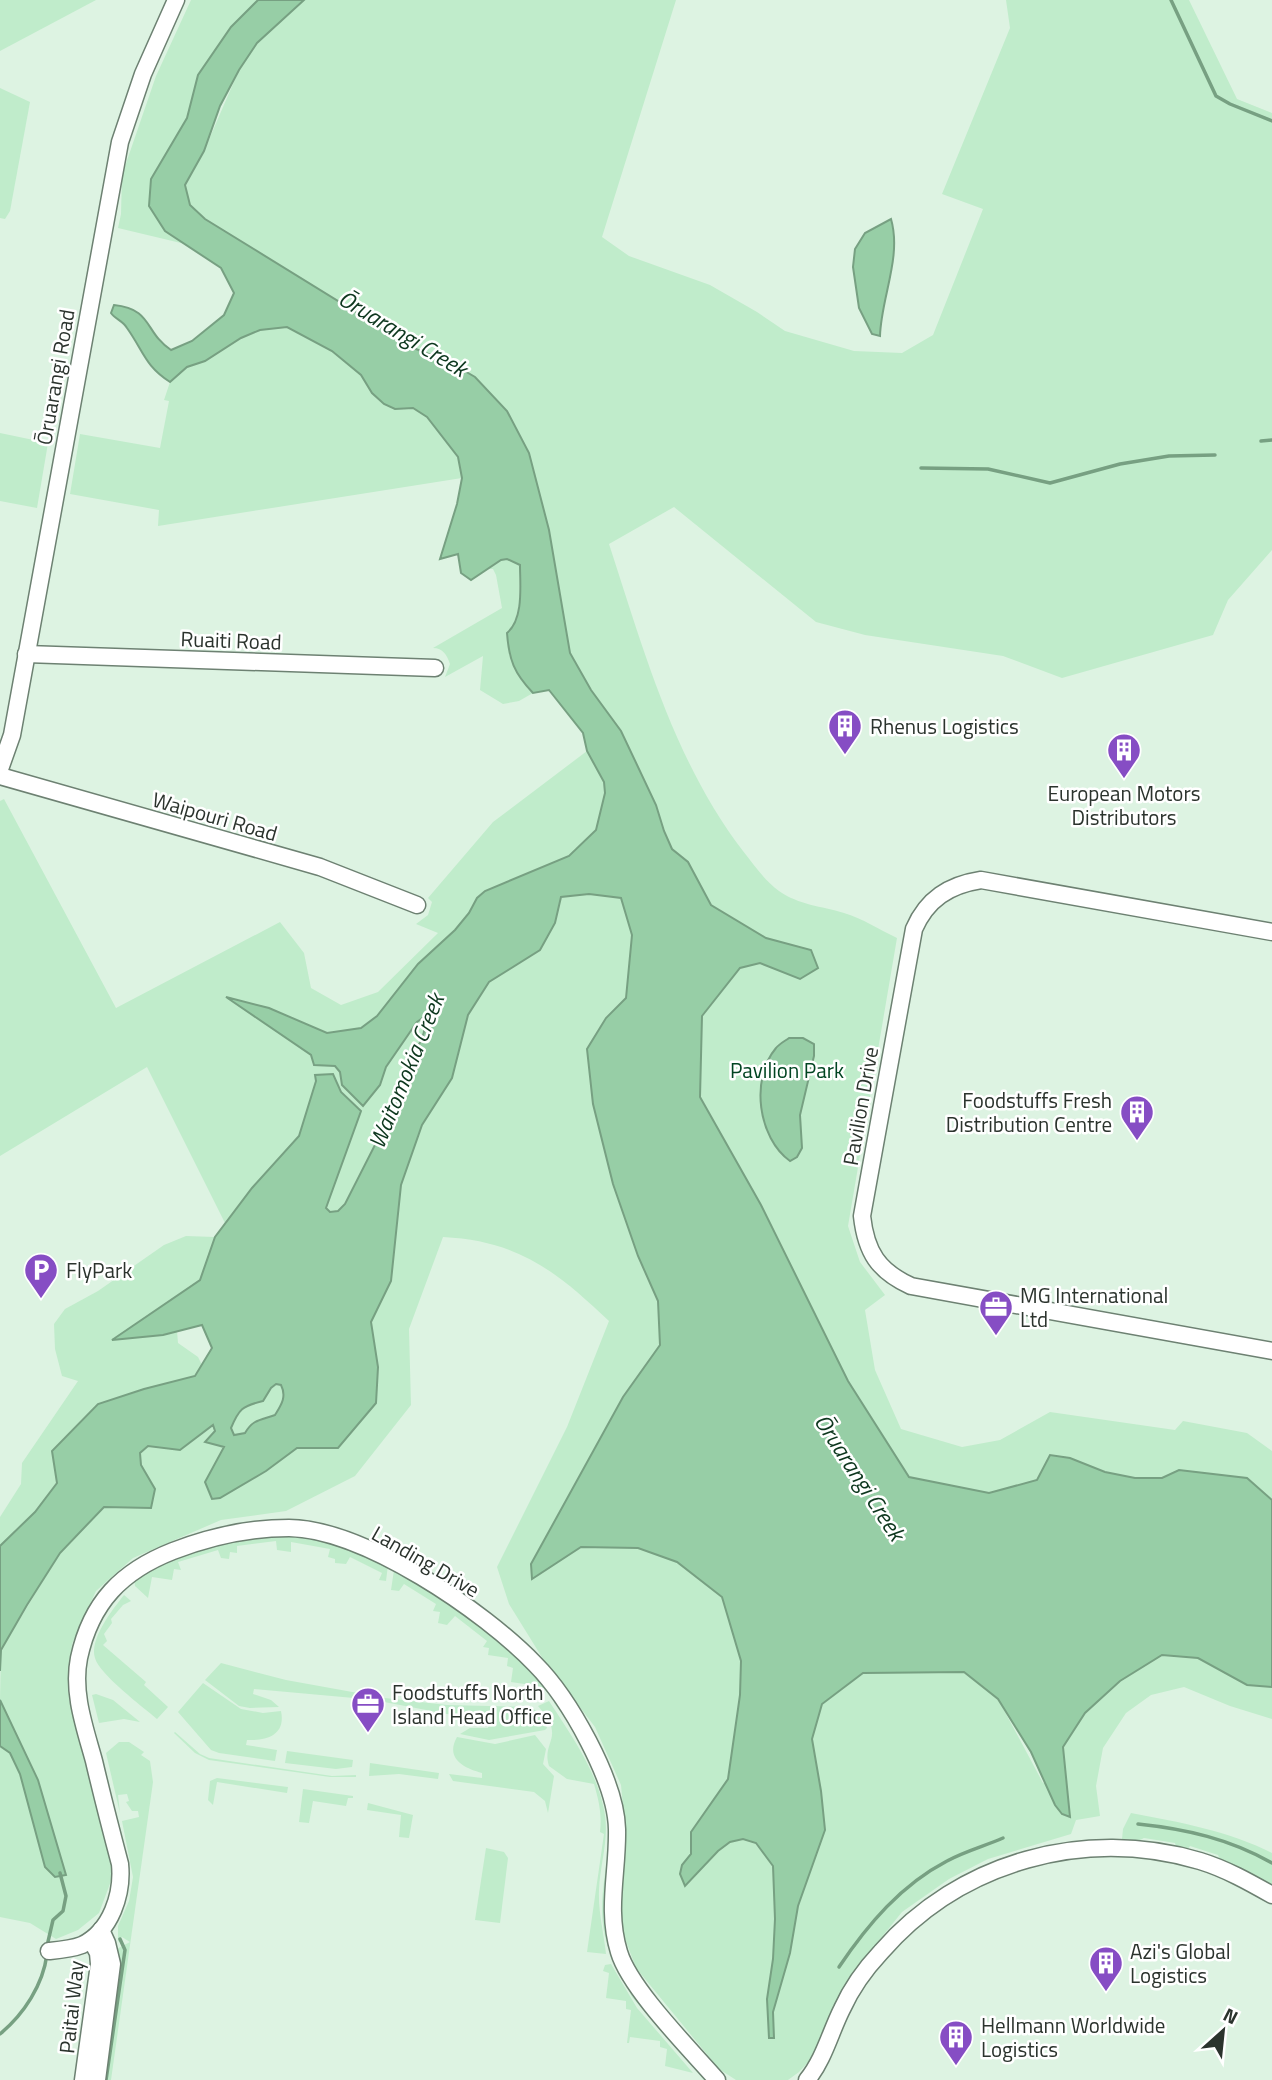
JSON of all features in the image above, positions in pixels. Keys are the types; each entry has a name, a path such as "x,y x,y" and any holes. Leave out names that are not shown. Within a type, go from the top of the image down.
{"street":[{"name":"Ōruarangi Road","path":"0,769 9,746 120,142 143,74 176,0"},
{"name":"Ruaiti Road","path":"26,654 435,668"},
{"name":"Waipouri Road","path":"0,776 320,867 416,905"},
{"name":"Pavilion Drive","path":"1272,932 981,880 951,888 935,898 919,916 914,929 862,1216 864,1235 875,1261 895,1279 911,1286 1272,1351"},
{"name":"Landing Drive","path":"96,1935 119,1896 121,1880 120,1864 78,1698 79,1659 85,1636 96,1615 111,1591 129,1573 150,1560 183,1547 219,1536 249,1531 290,1528 327,1534 389,1559 454,1598 500,1632 536,1664 555,1688 604,1770 612,1796 617,1827 611,1902 620,1955 638,1987 717,2080"},
{"path":"807,2080 819,2065 842,2007 880,1952 913,1920 946,1895 965,1883 1011,1864 1072,1849 1130,1847 1202,1862 1229,1872 1272,1895"},
{"path":"49,1951 75,1947 96,1935"},
{"name":"Paitai Way","path":"83,2080 99,1964 96,1935"},
{"name":"Paitai Way","path":"96,1935 107,1943 112,1964 97,2080"}],"green space":[{"path":"0,0 96,0 0,51"},
{"path":"191,0 258,0 231,27 198,75 187,118 151,179 165,231 185,244 118,228 122,175 156,76"},
{"name":"Pavilion Park","path":"304,0 676,0 602,237 629,256 710,285 785,331 854,351 902,353 933,335 983,209 942,194 1010,28 1006,0 1189,0 1237,99 1272,113 1272,550 1228,600 1213,635 1062,678 1003,656 865,635 816,622 674,507 609,544 663,704 680,743 719,816 743,851 769,883 787,896 851,915 897,938 848,1226 860,1262 885,1295 865,1310 875,1370 901,1429 962,1447 1000,1440 1050,1412 1175,1430 1183,1421 1247,1433 1272,1451 1272,1500 1247,1478 1179,1470 1162,1478 1135,1478 1105,1472 1070,1458 1037,1480 989,1493 909,1477 848,1381 761,1205 700,1097 702,1016 741,968 760,963 800,979 811,950 766,938 711,905 688,862 672,849 656,805 621,731 591,690 570,653 549,530 529,453 507,411 475,377 449,362 416,349 205,219 190,205 185,185 204,151 239,70 257,43"},
{"path":"0,88 30,102 10,211 5,219 0,218"},
{"path":"287,327 332,351 361,375 372,393 395,409 413,408 427,417 458,457 462,478 158,526 159,510 70,494 80,434 160,448 169,401 164,400 170,382 187,367 205,361 241,338 260,330"},
{"path":"0,433 48,443 37,508 0,501"},
{"path":"507,559 520,565 519,605 514,627 521,680 533,693 519,701 503,704 480,690 483,656 445,677 449,661 442,651 433,648 502,608 496,575 493,569 488,569"},
{"path":"587,751 604,782 605,793 596,830 569,856 485,891 455,930 418,964 377,1016 361,1028 327,1033 269,1008 228,998 311,1055 313,1066 335,1066 340,1072 342,1085 380,1085 386,1067 424,1016 422,1038 409,1056 408,1080 345,1204 338,1211 330,1213 326,1208 343,1157 341,1092 333,1074 315,1075 316,1081 299,1136 252,1188 225,1223 147,1067 0,1156 0,801 4,799 116,1008 280,922 304,953 311,988 341,1005 378,992 438,933 416,924 428,915 432,902 428,898 493,822"},
{"path":"589,894 621,898 632,935 626,998 606,1018 587,1049 593,1104 613,1184 638,1256 658,1301 660,1346 623,1397 581,1475 532,1578 581,1547 638,1548 677,1562 722,1597 741,1661 740,1695 728,1779 691,1832 691,1854 682,1865 680,1873 686,1886 718,1851 730,1842 743,1839 756,1843 773,1867 775,1919 767,1999 770,2037 774,2038 773,2012 790,1953 798,1906 825,1830 812,1739 822,1704 863,1673 964,1672 998,1699 1043,1783 1049,1781 1063,1747 1085,1713 1120,1681 1162,1654 1198,1658 1247,1685 1272,1687 1272,1719 1230,1706 1184,1687 1151,1695 1126,1713 1103,1748 1096,1786 1100,1816 1076,1820 1071,1834 988,1859 949,1879 902,1912 848,1979 812,2058 788,2080 736,2080 719,2069 636,1968 624,1936 619,1897 626,1840 621,1785 595,1727 543,1659 509,1604 497,1567 567,1427 609,1321 571,1287 535,1262 515,1252 470,1240 443,1237 409,1329 411,1405 355,1476 286,1511 221,1520 133,1558 96,1591 72,1644 69,1697 114,1873 99,1913 78,1930 56,1939 30,1923 0,1917 0,1746 10,1753 20,1774 45,1867 38,1780 0,1700 1,1650 60,1553 104,1507 151,1508 155,1489 140,1465 140,1453 148,1446 180,1450 213,1425 215,1431 206,1442 225,1447 266,1471 297,1448 338,1448 378,1367 371,1322 391,1281 401,1185 422,1125 452,1078 468,1015 489,982 540,950 555,923 561,897"},
{"path":"186,1236 215,1237 200,1280 113,1339 163,1335 177,1331 178,1343 198,1357 202,1365 195,1376 144,1389 57,1483 35,1512 0,1546 0,1517 21,1484 22,1463 78,1381 62,1376 55,1349 54,1324 65,1309 98,1291 164,1245"},
{"path":"276,1384 281,1385 283,1397 275,1415 255,1422 246,1433 234,1435 231,1428 239,1412 246,1406 263,1401"},
{"path":"268,1532 334,1541 388,1565 386,1581 379,1580 382,1573 350,1557 346,1564 335,1563 335,1559 328,1557 330,1549 291,1542 291,1552 277,1550 276,1541 237,1546 237,1553 230,1552 229,1559 221,1558 218,1550 178,1562 181,1570 174,1569 172,1580 152,1577 148,1598 135,1586 134,1577 178,1553"},
{"path":"394,1570 436,1593 475,1620 528,1668 544,1685 543,1690 531,1693 531,1685 511,1682 513,1668 507,1666 508,1658 488,1655 489,1648 483,1647 487,1641 455,1616 447,1625 438,1623 440,1612 433,1611 436,1604 404,1584 399,1591 391,1590"},
{"path":"124,1595 131,1601 123,1605 111,1619 112,1623 104,1634 107,1641 103,1645 146,1682 144,1685 168,1707 157,1719 104,1673 95,1658 95,1642 99,1633"},
{"path":"221,1663 286,1680 369,1695 365,1699 254,1689 253,1694 271,1700 279,1707 239,1706 205,1680"},
{"path":"203,1683 241,1709 263,1713 281,1711 281,1726 278,1731 268,1738 247,1740 246,1745 277,1750 275,1761 211,1750 178,1712"},
{"path":"92,1695 113,1700 140,1722 124,1719 99,1723"},
{"path":"376,1697 447,1705 531,1707 543,1716 547,1728 489,1740 460,1734 470,1728 488,1728 489,1722 379,1701"},
{"path":"556,1700 566,1712 585,1751 554,1703"},
{"path":"549,1701 588,1764 603,1805 606,1838 599,1898 606,1954 587,1952 604,1834 600,1832 597,1796 594,1784 567,1779 549,1766 547,1758 551,1725 538,1706"},
{"path":"175,1732 200,1754 209,1758 356,1777 330,1777 209,1760 195,1753"},
{"path":"535,1735 546,1749 543,1764 554,1776 548,1813 545,1801 534,1792 453,1781 449,1774 482,1778 482,1773 458,1761 453,1751 457,1737 495,1744"},
{"path":"119,1742 129,1742 144,1752 141,1755 150,1761 153,1782 111,2080 100,2080 115,1950 130,1942 122,1937 118,1942 118,1926 129,1901 133,1877 122,1821 139,1817 138,1811 132,1811 126,1802 129,1801 127,1794 118,1795 120,1813 106,1753"},
{"path":"287,1751 353,1760 352,1767 336,1769 285,1763"},
{"path":"590,1759 609,1798 610,1952 602,1914 609,1831 607,1811"},
{"path":"370,1763 439,1773 438,1779 399,1774 369,1776"},
{"path":"217,1778 288,1787 287,1793 217,1782 213,1805 208,1800 210,1781"},
{"path":"303,1789 353,1798 348,1798 346,1806 313,1801 309,1823 299,1822"},
{"path":"368,1803 413,1815 409,1838 399,1837 401,1815 367,1810"},
{"path":"1131,1813 1221,1833 1272,1853 1272,1888 1221,1861 1218,1855 1190,1846 1187,1850 1176,1847 1175,1843 1144,1838 1138,1841 1122,1839 1123,1829"},
{"path":"486,1848 504,1852 508,1858 500,1923 475,1920"},
{"path":"611,1964 637,2008 693,2073 665,2066 667,2049 660,2047 660,2041 630,2037 627,2043 631,2010 626,2009 626,2001 606,1998 609,1973 603,1971 605,1965"},
{"path":"615,1964 708,2080 704,2080 632,1997"}],"water":[{"name":"Ōruarangi Creek","path":"258,0 304,0 257,43 239,70 220,106 204,151 185,185 190,205 205,219 416,349 449,362 475,377 507,411 529,453 549,530 570,653 591,690 621,731 656,805 672,849 688,862 711,905 766,938 811,950 818,968 800,979 760,963 740,968 702,1016 700,1097 761,1205 848,1381 909,1477 989,1493 1037,1480 1050,1455 1070,1458 1105,1472 1135,1478 1162,1478 1179,1470 1247,1478 1272,1500 1272,1687 1247,1685 1198,1658 1162,1655 1120,1681 1085,1713 1063,1747 1070,1817 1062,1814 1055,1805 1031,1752 998,1699 964,1672 863,1673 822,1704 812,1739 825,1830 798,1906 790,1953 773,2012 774,2038 769,2038 767,1999 775,1919 773,1866 756,1843 743,1839 730,1842 718,1851 685,1886 680,1874 682,1865 691,1854 691,1832 728,1779 740,1695 741,1661 722,1597 677,1562 638,1548 581,1547 532,1579 531,1564 623,1397 660,1345 658,1301 638,1256 613,1184 593,1104 587,1049 606,1018 626,998 632,935 621,898 589,894 561,897 555,923 540,950 489,982 468,1015 452,1078 422,1125 401,1185 391,1281 371,1322 378,1367 376,1403 338,1448 297,1448 266,1471 220,1498 212,1499 205,1482 224,1447 205,1442 215,1431 213,1425 180,1450 148,1446 140,1453 141,1465 155,1489 151,1508 104,1507 60,1553 1,1650 0,1671 0,1546 35,1512 57,1483 52,1451 98,1404 195,1376 212,1348 202,1325 163,1335 112,1340 200,1280 215,1237 252,1188 299,1136 316,1081 315,1075 333,1074 341,1092 361,1111 326,1208 330,1212 338,1211 345,1204 408,1080 409,1056 424,1034 424,1017 417,1022 386,1067 380,1085 363,1106 342,1085 340,1072 335,1066 314,1065 311,1055 226,997 269,1008 327,1033 361,1028 377,1016 418,964 455,930 485,891 569,856 596,830 605,793 604,782 587,751 583,733 549,690 533,693 514,666 507,633 519,611 520,565 507,559 501,560 471,580 461,573 458,554 440,559 462,478 458,457 427,417 413,408 395,409 384,404 372,393 361,375 332,351 287,327 260,330 241,338 205,361 187,367 170,382 150,364 125,326 111,313 114,305 136,311 171,350 192,341 224,315 234,293 221,268 165,231 149,206 151,179 187,118 198,75 231,27","holes":["276,1384 281,1385 283,1397 275,1415 254,1422 245,1433 234,1435 231,1428 239,1412 263,1401 271,1388"]},
{"path":"891,219 894,233 893,263 880,336 872,334 859,308 853,267 855,249 865,233"},
{"path":"789,1038 803,1038 814,1044 814,1056 800,1115 802,1148 797,1157 790,1161 779,1151 771,1138 761,1108 763,1076 768,1061 777,1047"},
{"path":"0,1700 38,1780 66,1875 55,1877 45,1867 20,1774 10,1753 0,1746"}],"waterway":[{"path":"1171,0 1216,96 1272,121"},
{"path":"1261,441 1272,440"},
{"path":"921,468 988,469 1050,483 1120,464 1169,456 1215,455"},
{"path":"1138,1824 1207,1836 1240,1847 1272,1863"},
{"path":"839,1967 874,1921 915,1882 954,1857 1003,1838"},
{"name":"Waitomokia Creek","path":"47,1946 53,1920 63,1911 66,1896 60,1873"},
{"name":"Waitomokia Creek","path":"106,2080 125,1950 120,1939"},
{"name":"Waitomokia Creek","path":"0,2034 17,2017 37,1988 47,1954"}],"place":[{"name":"Rhenus Logistics","path":"845,756"},
{"name":"European Motors Distributors","path":"1124,780"},
{"name":"Foodstuffs Fresh Distribution Centre","path":"1137,1142"},
{"name":"FlyPark","path":"41,1300"},
{"name":"MG International Ltd","path":"996,1337"},
{"name":"Foodstuffs North Island Head Office","path":"368,1734"},
{"name":"Azi's Global Logistics","path":"1106,1993"},
{"name":"Hellmann Worldwide Logistics","path":"956,2067"}]}
